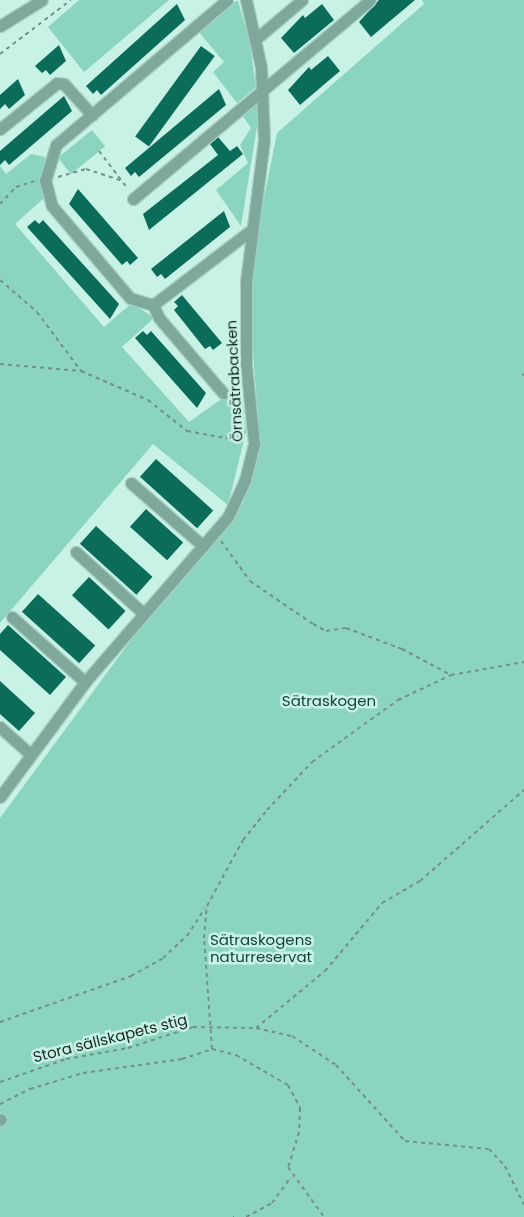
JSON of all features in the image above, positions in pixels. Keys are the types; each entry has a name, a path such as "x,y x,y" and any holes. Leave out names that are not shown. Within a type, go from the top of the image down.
{"street":[{"path":"0,26 42,0"},
{"path":"227,0 56,145 45,180 52,206 130,298 153,305 251,230"},
{"name":"Örnsätrabacken","path":"0,797 29,753 85,682 203,546 236,504 254,443 245,333 251,230 264,139 264,88 257,38 246,0"},
{"path":"257,38 302,0"},
{"path":"133,199 370,0"},
{"path":"0,129 57,83 64,84 92,115"},
{"name":"Örnsätrabacken","path":"153,305 159,318 223,393"},
{"path":"131,483 203,546"},
{"path":"76,552 144,614"},
{"path":"12,617 85,682"},
{"path":"0,727 29,753"}],"path":[{"path":"0,54 71,0"},
{"path":"99,151 133,199"},
{"path":"0,204 16,187 86,170 122,181"},
{"path":"0,280 37,312 81,371"},
{"path":"0,364 81,371 148,400 187,431 254,443"},
{"path":"213,534 250,581 312,624 326,631 346,628 402,649 452,675"},
{"path":"0,1022 131,976 163,958 187,936 207,906 243,840 312,762 398,700 452,675 524,662"},
{"path":"256,1028 325,971 382,903 420,881 524,790"},
{"path":"207,906 212,1049"},
{"name":"Stora sällskapets stig","path":"0,1082 66,1059 210,1027 256,1028 292,1036 336,1065 405,1141 489,1149 505,1166 524,1205"},
{"path":"0,1104 30,1089 83,1073 182,1059 212,1049 260,1066 288,1085 300,1108 299,1132 288,1167 291,1177 324,1217"},
{"path":"246,1217 272,1203 291,1177"}],"green space":[{"path":"79,0 169,0 84,72 48,27"},
{"name":"Sätraskogen","path":"422,0 524,0 524,1217 0,1217 0,818 134,636 243,504 260,445 250,312 254,248 277,133 424,4"},
{"path":"238,1 249,39 256,87 237,103 213,72 224,62 198,31 229,3"},
{"path":"257,102 258,120 241,226 216,190 248,163 240,145 251,128 241,113"},
{"path":"92,130 105,146 71,174 58,158"},
{"path":"31,154 45,157 43,199 15,224 104,327 132,303 154,318 122,347 189,422 240,386 246,432 228,505 153,444 0,623 0,166 6,174"}],"building":[{"path":"379,0 415,0 371,37 359,22"},
{"path":"177,4 185,20 101,95 97,90 93,94 86,86"},
{"path":"322,4 334,20 294,53 281,38 303,15 305,18"},
{"path":"59,45 66,61 50,75 46,70 42,73 35,66"},
{"path":"201,46 215,56 149,147 135,137"},
{"path":"328,56 340,71 300,105 288,90 309,67 311,70"},
{"path":"18,79 25,95 9,109 5,104 0,109 0,95"},
{"path":"219,89 226,105 139,177 135,172 131,176 125,168"},
{"path":"64,96 72,111 9,165 5,160 0,165 0,151"},
{"path":"218,137 230,151 237,146 243,154 149,230 143,214 218,155 210,144"},
{"path":"78,189 138,258 130,265 127,261 122,265 69,204"},
{"path":"224,211 230,227 165,279 161,274 157,277 151,269"},
{"path":"35,220 39,224 43,220 119,304 110,319 27,227"},
{"path":"182,295 222,343 213,350 210,346 205,349 174,310 178,306 174,302"},
{"path":"143,331 147,335 151,331 206,393 197,408 135,338"},
{"path":"156,459 213,511 197,528 140,477"},
{"path":"146,509 183,542 167,560 130,527"},
{"path":"96,526 152,577 136,595 80,544"},
{"path":"89,577 126,611 109,629 72,595"},
{"path":"38,594 95,646 79,663 22,612"},
{"path":"8,625 66,677 50,695 0,650 0,634"},
{"path":"0,681 35,713 19,731 0,714"}],"park label":[{"name":"Sätraskogens naturreservat","path":"261,948"}]}
